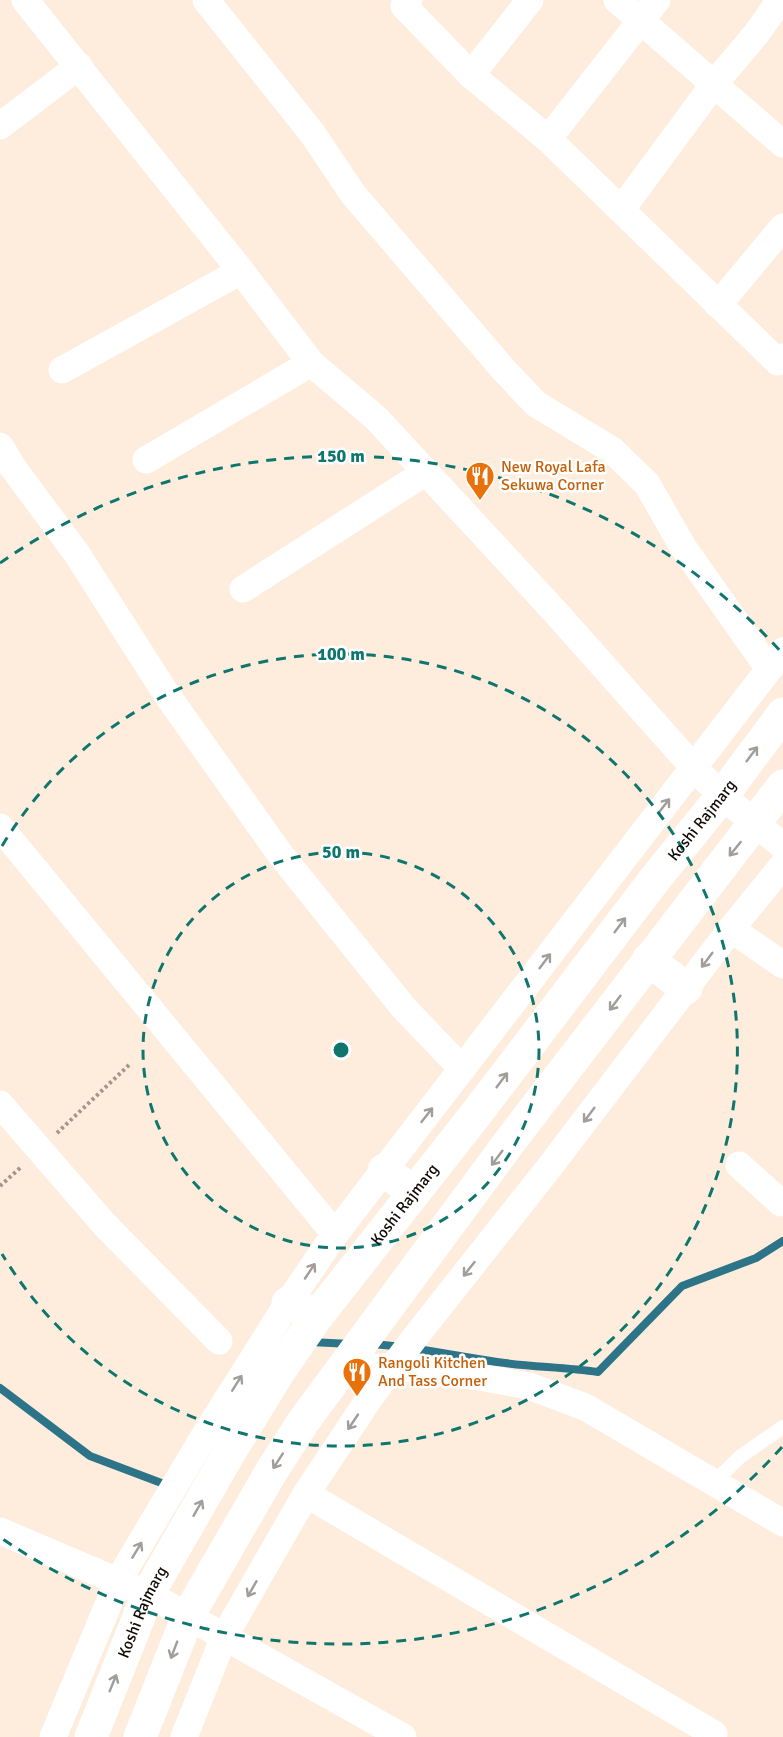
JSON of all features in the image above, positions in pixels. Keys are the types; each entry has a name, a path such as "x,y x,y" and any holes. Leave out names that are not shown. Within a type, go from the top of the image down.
{"main road":[{"name":"Koshi Rajmarg","path":"91,1737 148,1594 232,1448 308,1329 655,879 722,796 783,714"},
{"path":"140,1737 188,1616 271,1472 351,1355 648,960 783,786"},
{"path":"648,960 686,988"},
{"path":"384,1170 414,1193"},
{"path":"282,1311 308,1329"}],"street":[{"path":"25,0 241,271 311,363 376,418 559,616 694,768 722,796 783,846"},
{"path":"52,1737 118,1581 282,1311 335,1234 776,660 683,547 647,483 612,450 536,404 503,369 353,194 312,133 206,0"},
{"path":"409,0 404,6 471,75 548,140 778,362 783,357"},
{"path":"471,75 530,0"},
{"path":"617,0 649,10 714,84 783,144"},
{"path":"621,210 714,84 757,33 780,0"},
{"path":"548,140 649,10"},
{"path":"0,126 79,66"},
{"path":"717,305 783,227"},
{"path":"62,370 241,271"},
{"path":"146,460 311,363"},
{"path":"0,446 14,469 77,554 167,695 280,855 403,1007 462,1069"},
{"path":"243,589 426,472"},
{"path":"0,827 335,1234"},
{"path":"184,1737 224,1637 306,1494 369,1399 731,929 783,865"},
{"path":"731,929 783,965"},
{"path":"0,1104 104,1224 219,1341"},
{"path":"739,1165 781,1203 783,1201"},
{"path":"351,1355 529,1386 585,1407 783,1522"},
{"path":"306,1494 714,1734"},
{"path":"0,1531 148,1594 403,1737"}],"lane":[{"path":"714,1482 741,1456 783,1426"}],"path":[{"path":"39,1150 129,1065"}],"waterway":[{"path":"370,1344 418,1349 510,1364 598,1372 682,1286 756,1258 783,1241"},
{"path":"310,1342 351,1344"},
{"path":"0,1388 90,1456 164,1484 171,1484"}],"place":[{"name":"New Royal Lafa Sekuwa Corner","path":"480,502"},
{"name":"Rangoli Kitchen And Tass Corner","path":"357,1398"}]}
